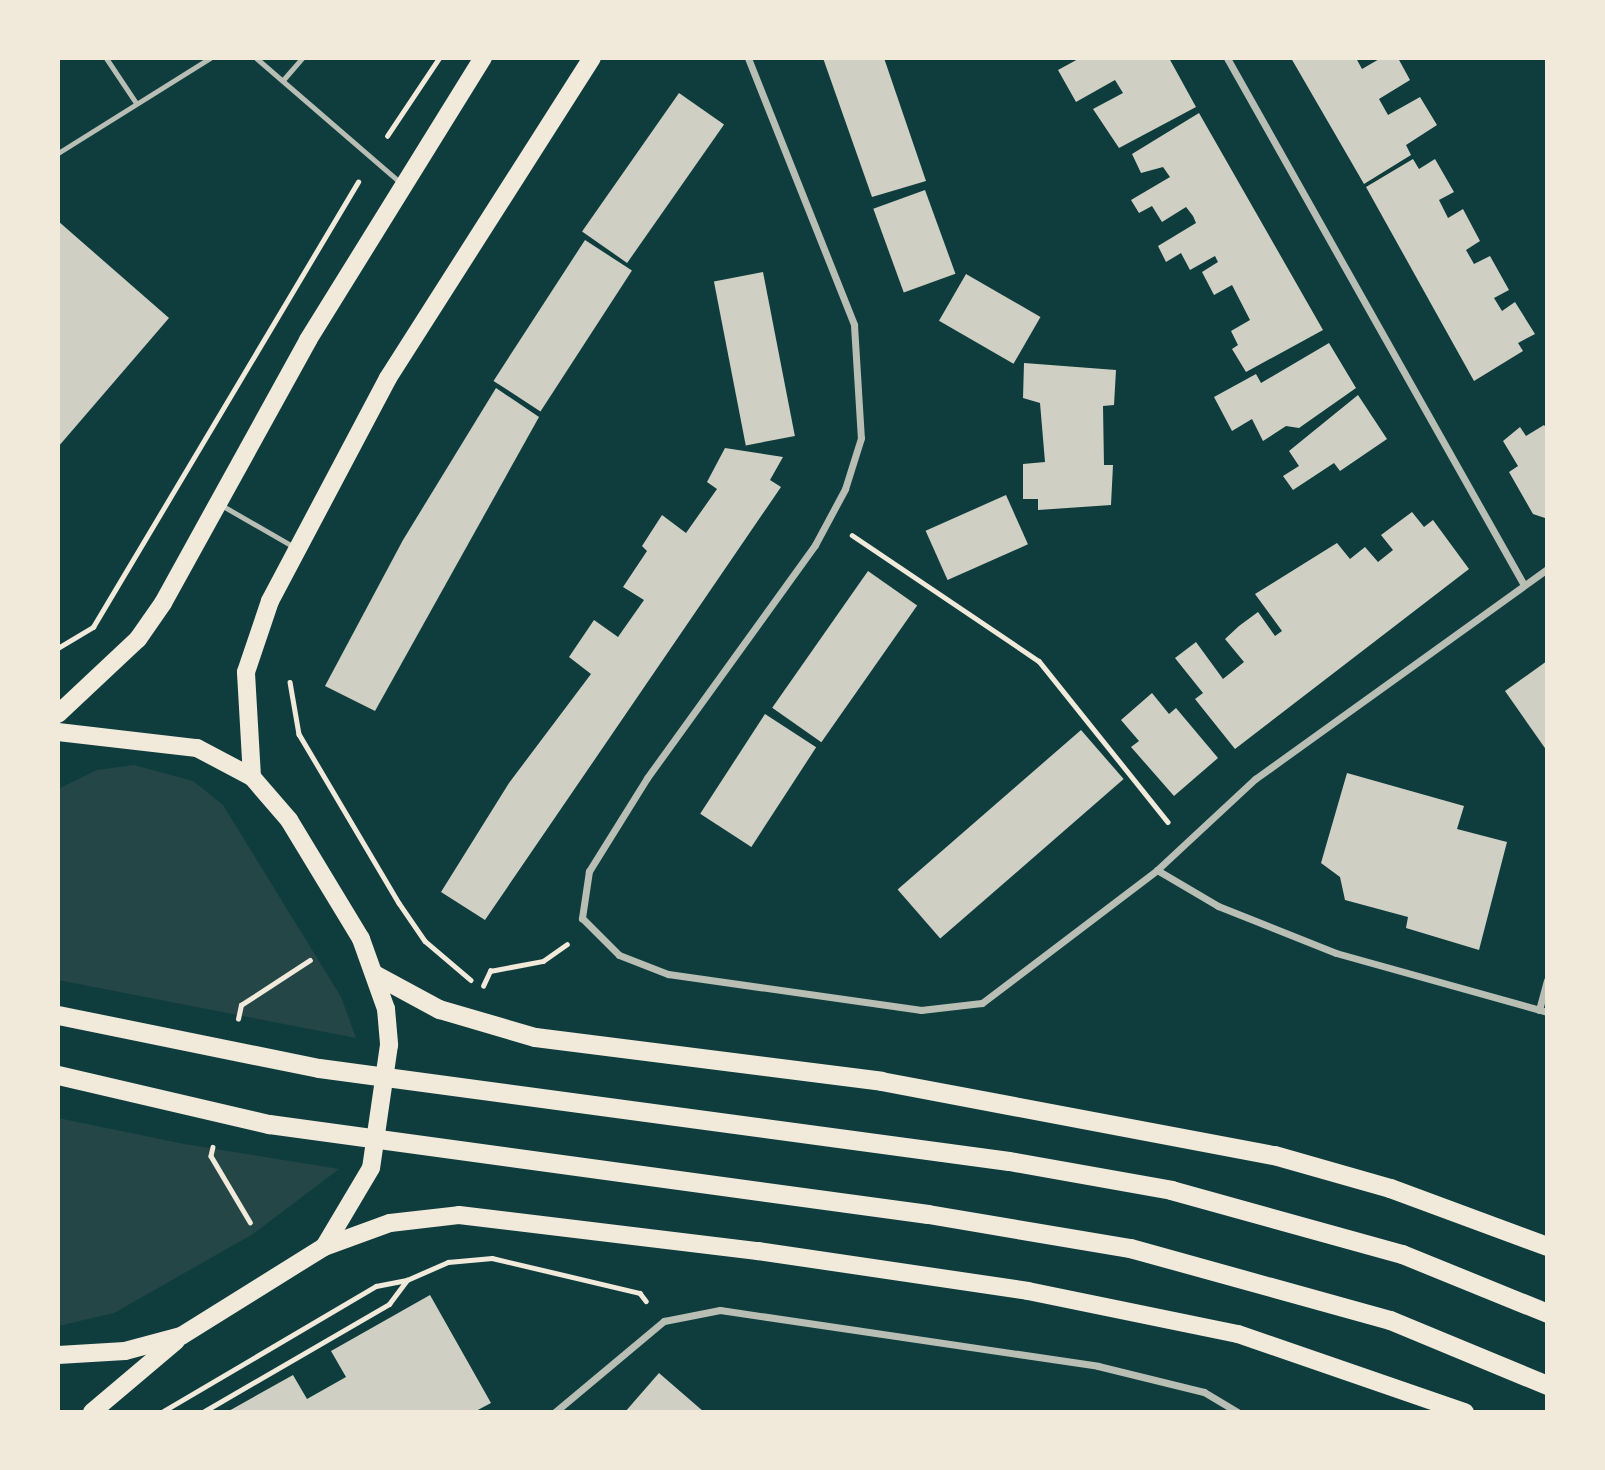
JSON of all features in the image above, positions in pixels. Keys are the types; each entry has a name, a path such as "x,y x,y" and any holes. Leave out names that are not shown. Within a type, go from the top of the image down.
{"highway":[{"path":"376,975 439,1009 535,1037 881,1081 1181,1135 1340,1173 1547,1246"},
{"path":"58,1015 319,1068 1009,1161 1171,1191 1402,1254 1547,1313"},
{"path":"58,1075 269,1124 928,1214 1130,1248 1390,1320 1547,1385"}],"main road":[{"path":"58,714 138,639 401,183 483,58"},
{"path":"252,776 246,671 255,636 295,547 446,280 592,58"},
{"path":"58,732 197,748 252,776 289,820 376,975 389,1045 385,1106 371,1168 324,1247"},
{"path":"92,1412 181,1336 324,1247 390,1223 459,1215 785,1255 1138,1313 1307,1353 1465,1412"},
{"path":"58,1356 125,1351 181,1336"}],"street":[{"path":"748,58 854,324 863,425 831,520 612,830 582,891 582,918 619,955 668,974 921,1010 962,1008 1010,987 1157,870 1255,779 1547,569"},
{"path":"1227,58 1524,585"},
{"path":"1157,870 1243,916 1381,968 1543,1011 1547,980"},
{"path":"555,1412 664,1321 720,1310 1098,1366 1204,1392 1237,1412"}],"lane":[{"path":"106,58 135,103"},
{"path":"58,153 210,58"},
{"path":"256,58 401,183"},
{"path":"283,80 302,58"},
{"path":"218,504 295,547"}],"path":[{"path":"58,648 93,627 373,157 439,58"},
{"path":"831,520 1039,661 1185,842"},
{"path":"290,682 299,734 425,941 483,988 490,971 543,961"},
{"path":"236,1029 241,1005 310,960"},
{"path":"162,1412 376,1286 407,1280 448,1262 492,1258 640,1293 664,1321"},
{"path":"203,1412 389,1304 407,1280"}],"shaded area":[{"path":"134,765 193,781 223,805 341,997 356,1038 58,980 58,789 97,770"},
{"path":"58,1118 184,1144 339,1169 253,1234 114,1313 58,1326"}],"building":[{"path":"823,58 884,58 926,181 872,197"},
{"path":"1080,58 1169,58 1196,107 1119,148 1093,109 1123,93 1115,80 1076,102 1058,70"},
{"path":"1291,58 1356,58 1362,69 1381,58 1398,58 1410,80 1379,99 1388,115 1420,97 1437,125 1406,145 1411,155 1364,184"},
{"path":"679,93 724,125 627,263 582,231"},
{"path":"1199,113 1323,330 1246,372 1232,349 1238,345 1231,331 1250,320 1232,285 1214,295 1202,272 1218,262 1215,256 1190,270 1181,253 1166,262 1158,246 1196,223 1193,216 1186,207 1162,222 1152,206 1139,213 1131,200 1170,177 1163,167 1141,173 1132,154"},
{"path":"1413,159 1419,169 1435,159 1454,192 1439,200 1448,218 1463,209 1480,241 1466,250 1474,264 1490,256 1509,290 1494,298 1502,311 1515,302 1535,334 1518,343 1523,351 1474,381 1366,187"},
{"path":"925,190 955,274 904,292 873,209"},
{"path":"58,221 169,318 58,447"},
{"path":"585,240 632,270 540,411 494,381"},
{"path":"763,272 795,436 746,445 714,282"},
{"path":"966,274 1040,317 1013,364 939,321"},
{"path":"1329,343 1356,388 1299,428 1286,426 1263,441 1252,419 1232,431 1214,397 1256,374 1261,383"},
{"path":"1024,363 1116,370 1114,405 1103,406 1104,465 1113,465 1111,505 1038,510 1038,499 1023,499 1023,464 1045,462 1040,403 1023,398"},
{"path":"496,388 539,417 375,711 325,686 403,540"},
{"path":"1358,395 1387,439 1340,471 1334,463 1293,490 1283,476 1299,466 1289,451"},
{"path":"1544,425 1547,429 1545,518 1533,514 1509,472 1518,466 1503,441 1520,427 1526,436"},
{"path":"725,448 783,457 770,480 781,487 485,920 441,892 509,783 591,674 569,657 594,620 618,637 644,600 623,587 647,551 642,546 662,515 686,533 717,489 707,482"},
{"path":"1006,495 1028,544 948,580 926,531"},
{"path":"1412,512 1424,527 1433,520 1469,569 1235,749 1195,699 1203,693 1175,658 1196,642 1223,679 1244,662 1225,639 1239,626 1258,612 1275,636 1282,631 1255,594 1337,543 1350,559 1365,547 1378,562 1393,550 1381,535"},
{"path":"868,571 917,605 821,742 772,708"},
{"path":"1547,661 1547,751 1505,691"},
{"path":"1152,693 1169,714 1176,708 1218,758 1174,796 1131,747 1139,741 1121,720"},
{"path":"765,714 816,747 751,847 700,814"},
{"path":"1081,730 1124,779 940,938 898,889"},
{"path":"1347,773 1464,806 1457,829 1507,842 1479,950 1406,928 1408,917 1345,900 1340,877 1321,863"},
{"path":"430,1295 491,1403 474,1412 227,1412 293,1375 307,1399 346,1377 331,1351"},
{"path":"659,1373 704,1412 625,1412"}]}
